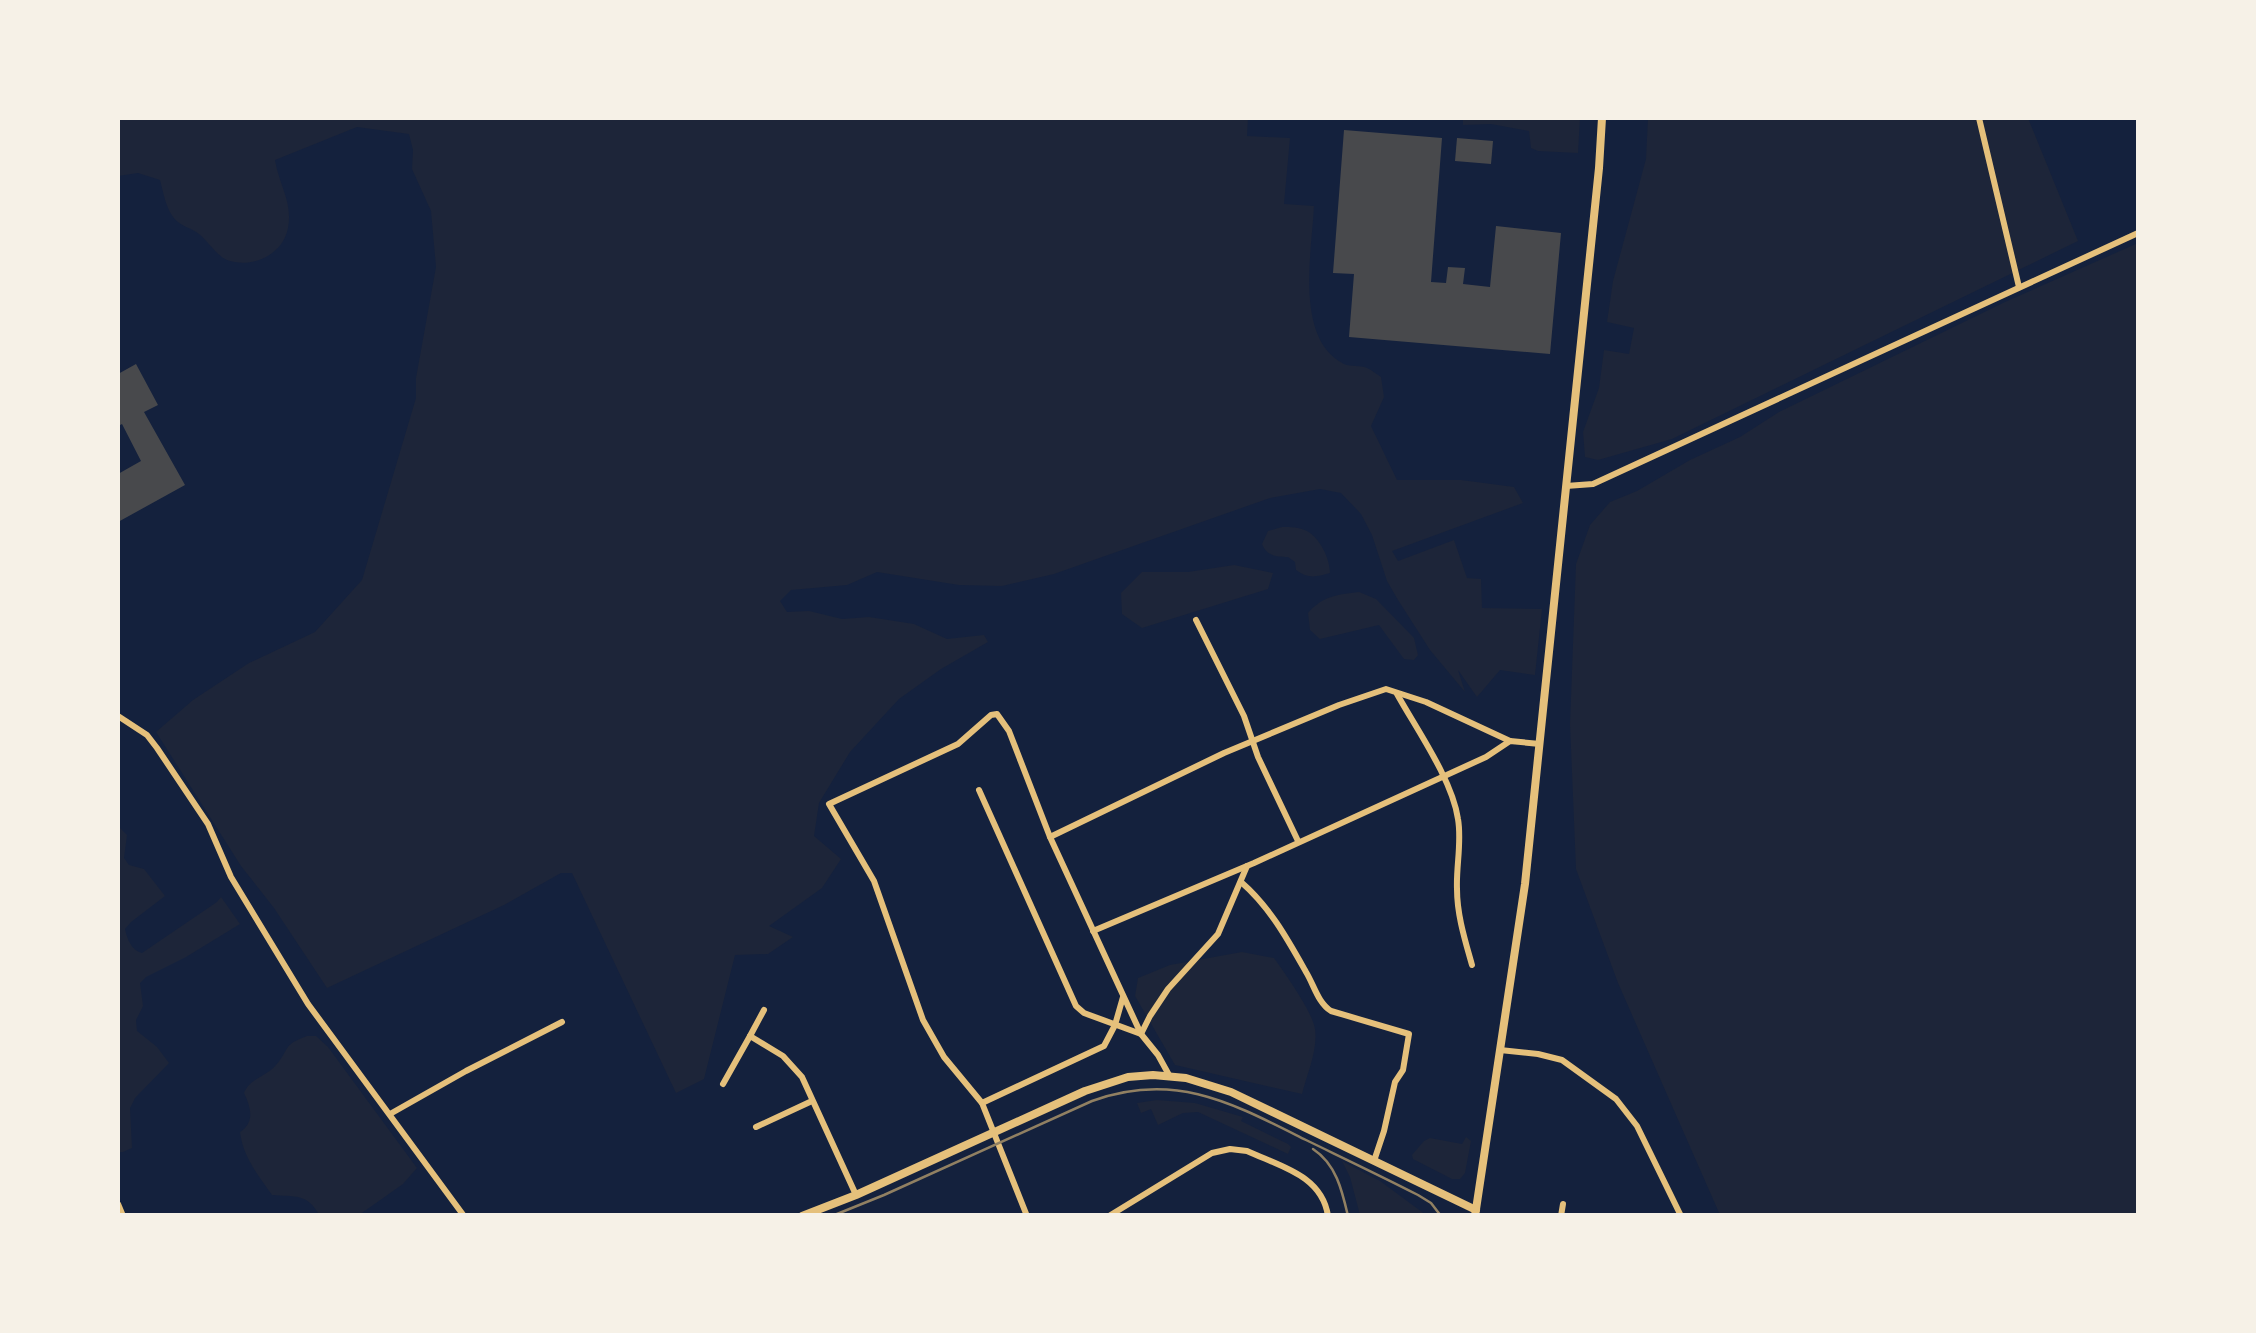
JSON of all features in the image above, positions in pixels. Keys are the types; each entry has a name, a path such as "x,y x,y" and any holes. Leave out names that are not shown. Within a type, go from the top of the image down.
{"street":[{"path":"802,1216 1103,1085 1140,1075 1202,1082 1257,1104 1475,1213 1525,884 1602,118"},
{"path":"1979,118 2019,286"},
{"path":"1566,486 1593,484 2138,232"},
{"path":"1196,620 1244,716 1298,842"},
{"path":"1050,837 1253,741 1386,689 1426,702 1510,741 1540,744"},
{"path":"1396,692 1454,800 1458,819 1459,919 1472,965"},
{"path":"1027,1216 982,1103 944,1057 923,1020 874,881 829,804 958,744 997,714 1008,731 1050,837 1123,997 1141,1034 1169,1076"},
{"path":"118,716 147,735 157,748 208,824 232,877 308,1004 464,1216"},
{"path":"1093,932 1486,757 1510,741"},
{"path":"979,790 1076,1006 1084,1013 1141,1034"},
{"path":"1141,1034 1168,989 1218,934 1247,866"},
{"path":"1241,882 1278,924 1322,1005 1409,1034 1403,1070 1395,1082 1373,1162"},
{"path":"982,1103 1104,1046 1123,997"},
{"path":"723,1084 764,1010"},
{"path":"390,1114 562,1022"},
{"path":"750,1036 783,1056 802,1078 856,1195"},
{"path":"1500,1050 1562,1060 1616,1099 1637,1126 1681,1216"},
{"path":"756,1127 812,1101"},
{"path":"1109,1216 1212,1154 1238,1148 1310,1182 1322,1195 1328,1216"},
{"path":"118,1204 123,1216"},
{"path":"1562,1216 1563,1204"}],"shaded area":[{"path":"118,118 1248,118 1247,136 1290,138 1284,204 1314,206 1309,269 1312,315 1318,335 1328,352 1344,364 1367,368 1381,377 1384,397 1371,426 1397,480 1461,480 1514,487 1523,503 1392,551 1398,561 1454,540 1467,578 1481,579 1482,608 1542,609 1535,675 1500,670 1477,697 1458,670 1465,692 1430,650 1398,600 1361,514 1341,493 1320,489 1270,498 1054,574 1002,586 959,585 877,572 847,585 791,590 780,601 787,612 809,611 842,619 869,617 914,624 947,639 984,635 988,642 899,699 850,752 819,803 814,836 841,859 822,888 769,926 793,937 768,954 735,955 704,1079 676,1093 572,873 561,873 504,905 327,988 241,866 156,732 193,700 249,663 315,632 362,580 416,398 416,378 436,267 431,211 412,169 409,134 357,127 275,160 289,210 285,237 265,258 246,263 227,260 174,218 160,180 138,173 118,176"},
{"path":"1463,118 1580,118 1578,153 1538,151 1531,148 1529,131 1491,124 1463,125"},
{"path":"1648,118 2028,118 2078,241 1672,439 1598,460 1585,457 1583,432 1599,388 1604,350 1629,354 1634,328 1607,322 1613,281 1646,159"},
{"path":"2138,243 2138,1215 1720,1215 1618,983 1576,869 1570,724 1576,564 1590,525 1610,502 1740,437 1779,412 2005,302"},
{"path":"1282,527 1312,534 1323,549 1330,573 1304,575 1288,557 1266,551 1262,544 1268,531"},
{"path":"1234,565 1273,573 1268,589 1142,628 1122,614 1121,593 1142,572 1188,572"},
{"path":"1359,592 1376,599 1414,638 1418,655 1414,660 1404,659 1379,625 1320,639 1310,630 1308,613 1325,599"},
{"path":"118,826 127,835 124,858 129,865 144,869 165,896 125,929 135,950 142,953 221,897 240,924 140,983 143,1006 136,1020 137,1031 169,1063 135,1098 130,1108 132,1148 123,1152 118,1152"},
{"path":"1242,952 1274,958 1313,1021 1315,1045 1302,1094 1175,1065 1135,996 1138,978 1170,965"},
{"path":"316,1036 328,1047 417,1168 403,1184 359,1215 319,1215 305,1200 272,1195 244,1150 240,1132 248,1124 250,1114 244,1093 272,1069 290,1045"},
{"path":"1137,1103 1195,1103 1243,1117 1241,1121 1291,1147 1288,1154 1198,1112 1183,1113 1158,1125 1151,1109 1141,1113"},
{"path":"1466,1137 1471,1141 1465,1173 1460,1179 1452,1179 1413,1159 1412,1155 1430,1138 1462,1144"},
{"path":"1342,1161 1380,1181 1426,1215 1360,1215"}],"building":[{"path":"1344,130 1442,138 1431,282 1446,283 1448,267 1465,268 1463,284 1490,287 1496,226 1561,233 1550,354 1349,337 1354,274 1333,273"},
{"path":"1457,138 1493,141 1491,164 1455,161"},
{"path":"136,364 158,405 144,412 185,485 118,522 118,474 141,461 122,424 118,426 118,374"}],"tram line":[{"path":"832,1216 1092,1101 1150,1089 1177,1090 1228,1103 1418,1195 1441,1216"},
{"path":"1313,1149 1333,1170 1348,1216"}]}
